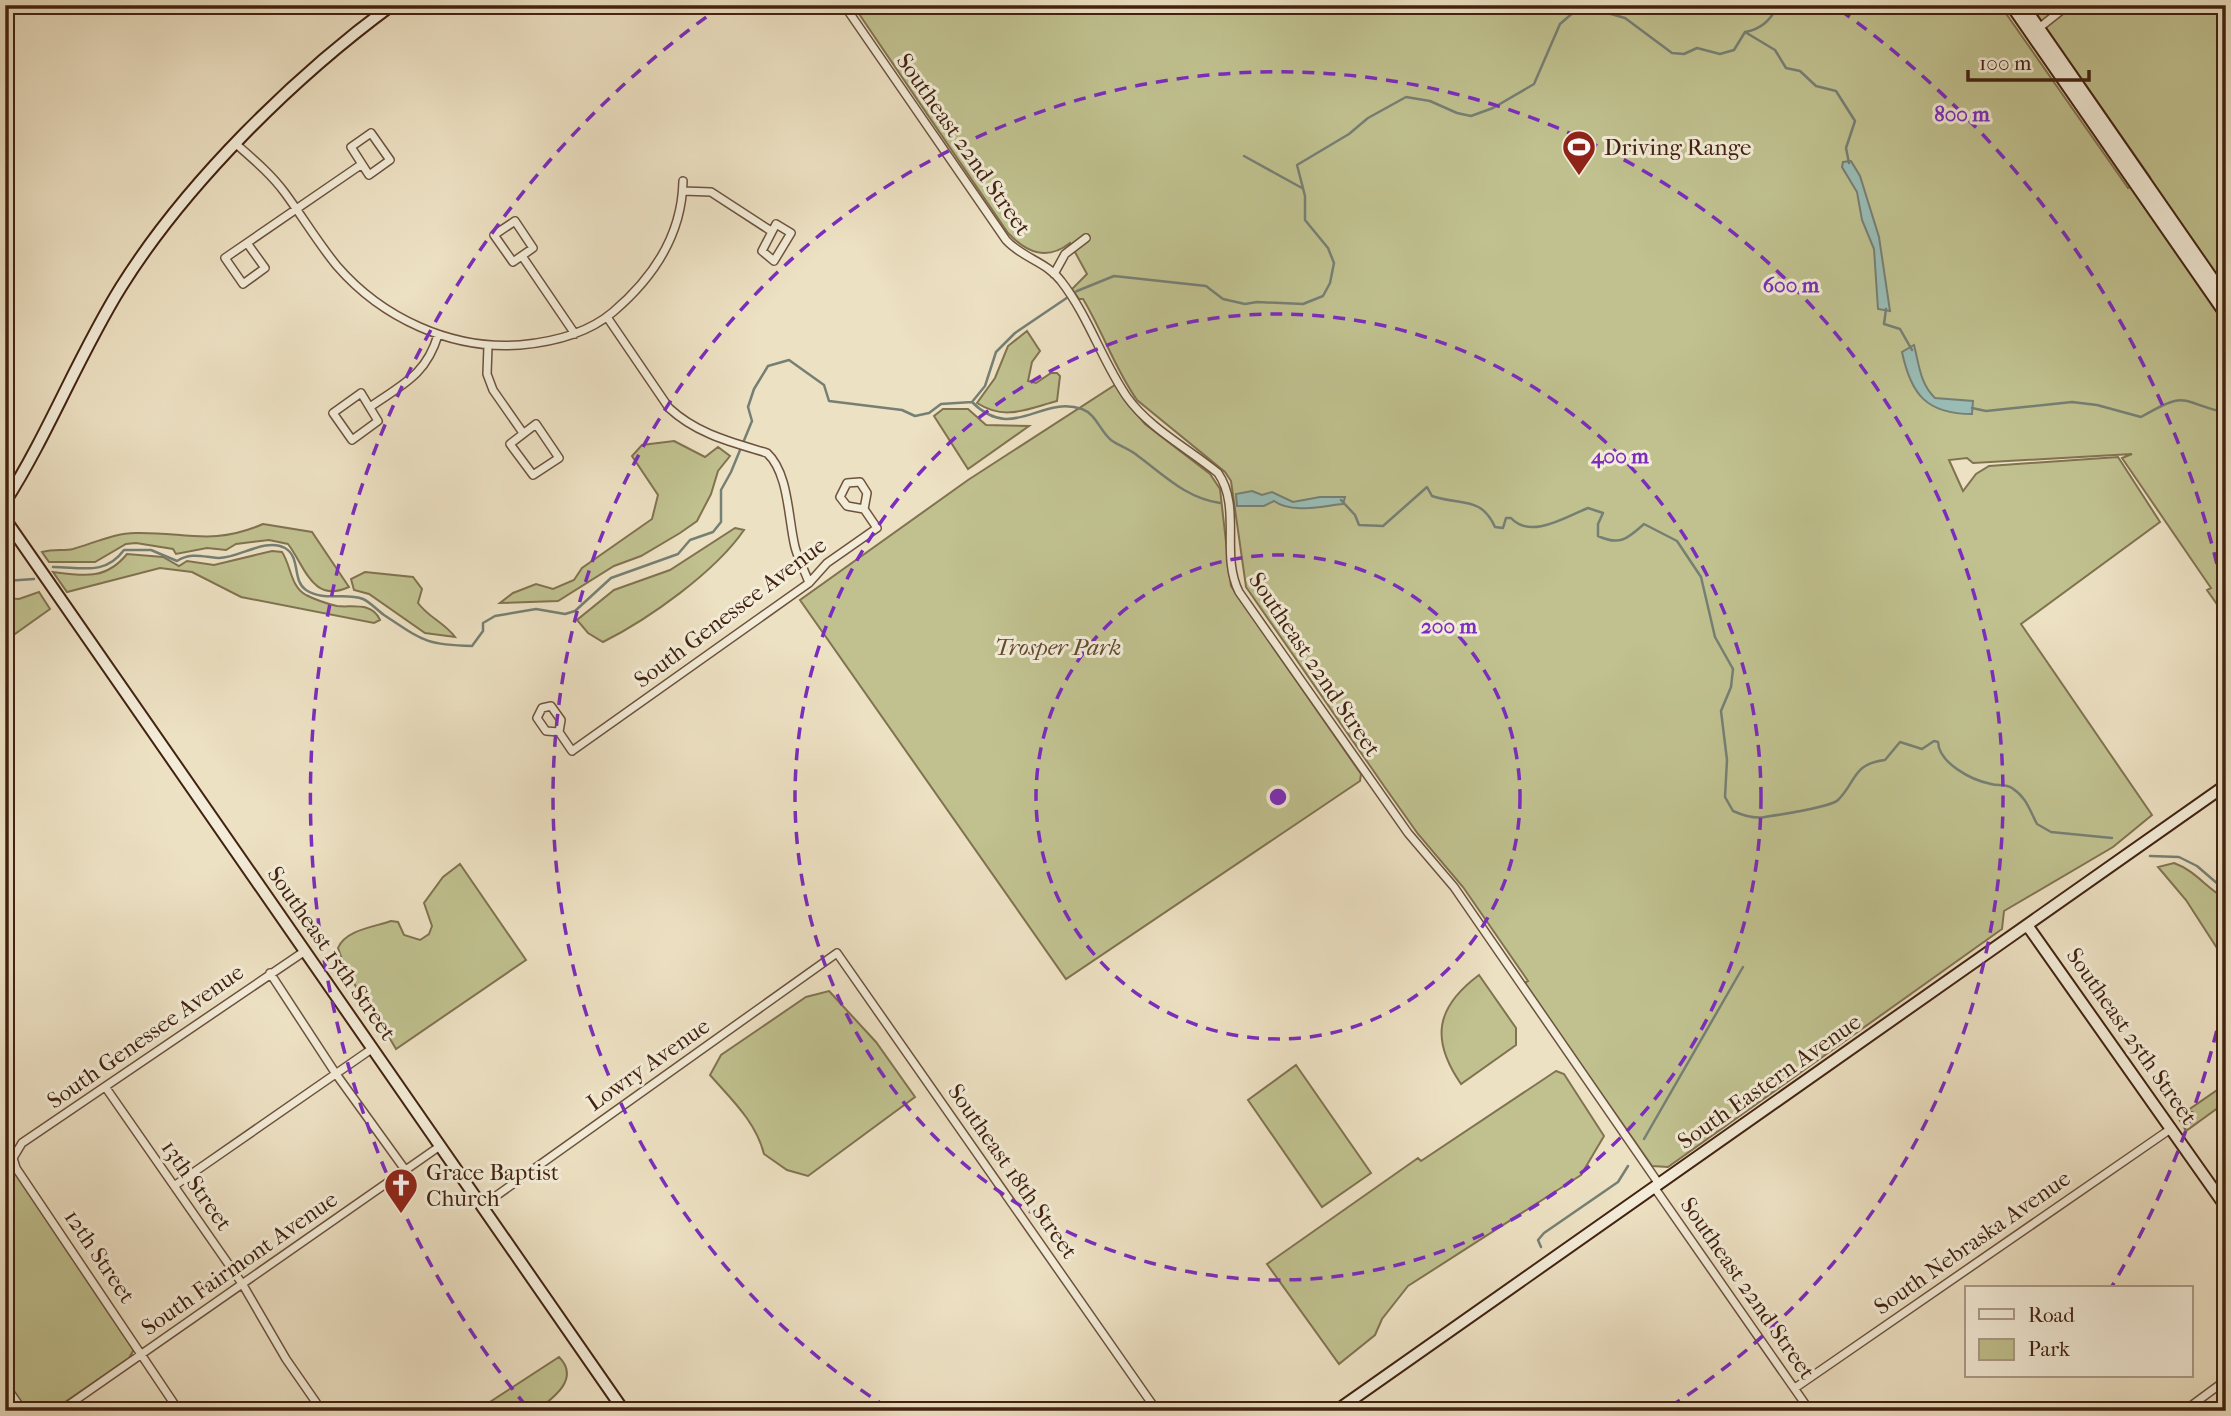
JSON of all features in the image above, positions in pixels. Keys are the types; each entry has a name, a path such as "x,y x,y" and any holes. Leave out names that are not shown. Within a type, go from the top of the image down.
{"main road":[{"path":"5,502 121,286 196,188 236,144 337,48 392,5"},
{"path":"2011,5 2035,31 2226,298"},
{"path":"2023,5 2035,31 2226,315"},
{"name":"Southeast 15th Street","path":"5,519 624,1411"},
{"name":"South Eastern Avenue","path":"1336,1411 2226,785"},
{"name":"Southeast 25th Street","path":"2028,925 2226,1207"}],"street":[{"name":"Southeast 22nd Street","path":"844,5 1006,240 1016,252 1055,274 1066,287 1126,396 1147,419 1217,473 1229,496 1229,544 1233,580 1249,608 1408,834 1454,887 1811,1411"},
{"path":"2035,31 2068,5"},
{"path":"371,133 390,160 369,175 362,164 351,147 371,133"},
{"path":"236,144 264,169 337,265 368,296 404,320 438,335 488,346 535,343 575,334 607,317 629,298 659,263 675,228 683,181"},
{"path":"247,243 265,268 243,284 225,258 362,164"},
{"path":"682,191 711,192 771,230"},
{"path":"514,221 533,248 522,256 513,262 494,235 514,221"},
{"path":"776,224 791,233 774,261 762,251 771,230 776,224"},
{"path":"1055,274 1065,254 1086,238"},
{"path":"522,256 575,334"},
{"path":"607,317 669,408 709,435 766,453 777,467 796,551 809,583"},
{"path":"370,407 421,372 438,335"},
{"path":"488,346 487,374 493,390 523,433"},
{"path":"361,393 370,407 378,421 352,440 333,413 361,393"},
{"path":"536,424 559,458 533,475 510,444 523,433 536,424"},
{"name":"South Genessee Avenue","path":"559,732 572,751 809,583 827,564 877,528 864,509"},
{"name":"South Genessee Avenue","path":"13,1158 22,1143 305,951"},
{"name":"Lowry Avenue","path":"482,1206 837,953"},
{"name":"Southeast 18th Street","path":"837,953 1157,1411"},
{"path":"270,974 336,1074 406,1171"},
{"path":"174,1186 373,1048"},
{"name":"13th Street","path":"106,1088 243,1285 286,1359 322,1411"},
{"name":"South Nebraska Avenue","path":"1795,1388 2172,1128"},
{"name":"South Fairmont Avenue","path":"60,1411 440,1146"},
{"name":"12th Street","path":"13,1158 16,1168 179,1411"},
{"path":"2184,1411 2226,1380"},
{"path":"5,1385 23,1411"}],"green space":[{"path":"853,5 2000,5 2128,188 2150,177 2030,5 2226,5 2226,617 2207,590 2211,588 2122,458 2132,454 1973,463 1967,458 1949,460 1963,491 1976,474 1989,466 2118,457 2160,522 2021,624 2152,815 2113,847 2004,911 2002,929 1668,1167 1652,1166 1524,983 1528,981 1463,887 1418,834 1246,587 1231,481 1225,472 1137,400 1083,299 1079,299 1072,289 1087,274 1070,243 1053,252 1038,252 1022,246 1008,233"},
{"path":"1027,331 1040,351 1032,362 1028,381 1036,383 1051,373 1057,373 1060,376 1057,401 1016,412 997,411 977,403 995,378 1008,346"},
{"name":"Trosper Park","path":"1118,383 1127,403 1145,424 1210,474 1220,489 1231,586 1361,774 1360,781 1066,979 800,600 968,480"},
{"path":"943,409 968,409 986,425 1029,426 968,469 934,416"},
{"path":"674,441 705,457 718,447 730,456 718,471 711,494 697,521 641,556 614,566 558,601 500,603 513,593 536,584 553,589 574,580 582,568 652,519 658,495 632,456 642,445"},
{"path":"263,524 312,532 349,587 326,591 318,587 288,544 269,540 236,544 226,550 207,548 176,554 173,549 126,544 95,562 49,562 42,552 73,549 128,533 229,535"},
{"path":"735,528 744,530 732,546 699,578 660,608 621,632 603,642 588,633 577,620 614,590 670,570"},
{"path":"272,551 282,552 294,581 306,595 337,606 372,610 380,620 374,623 241,597 192,572 160,568 67,592 53,572 85,575 103,572 127,554 163,557 179,566 187,561 214,565"},
{"path":"365,572 413,577 422,589 418,603 455,637 425,633 369,594 354,590 351,579"},
{"path":"39,592 50,609 5,641 5,598 19,599"},
{"path":"2174,863 2189,870 2226,899 2226,962 2186,900 2158,867"},
{"path":"460,864 526,960 396,1049 357,988 338,948 353,933 391,921 398,922 404,935 420,940 429,934 432,926 424,903 443,877"},
{"path":"1479,975 1516,1028 1516,1045 1461,1084 1445,1052 1442,1025 1454,999"},
{"path":"829,991 876,1042 915,1097 808,1176 787,1170 764,1154 749,1122 710,1075 721,1055 806,997"},
{"path":"1296,1065 1371,1173 1322,1207 1248,1100"},
{"path":"1556,1071 1564,1074 1604,1136 1581,1175 1408,1286 1382,1319 1375,1335 1339,1364 1267,1264 1418,1158 1421,1161"},
{"path":"2226,1084 2226,1102 2186,1131 2178,1117"},
{"path":"5,1157 133,1345 129,1358 52,1411 25,1411 5,1381"},
{"path":"559,1357 565,1365 566,1380 551,1400 536,1411 476,1411"}],"water":[{"path":"1851,161 1860,176 1879,237 1890,311 1878,309 1874,249 1862,220 1857,192 1842,167 1843,162"},
{"path":"1914,345 1926,386 1935,398 1973,401 1972,414 1956,413 1932,406 1916,391 1902,352"},
{"path":"1252,491 1262,495 1272,492 1293,502 1320,497 1345,497 1343,504 1317,507 1289,507 1274,501 1264,506 1237,506 1236,494"}],"waterway":[{"path":"53,567 101,567 109,564 124,550 151,550 177,561 192,556 226,557 277,545 290,552 299,581 313,594 363,599 416,636 456,645 472,646 483,631 483,623 495,616 536,609 565,614 575,611 611,578 678,554 690,540 713,532 721,522 721,490 752,421 748,407 754,389 768,366 789,360 824,385 829,401 902,410 915,416 929,413 941,404 972,402 985,386 996,352 1015,333 1077,291 1114,276 1206,286 1223,299 1245,304 1303,304 1323,296 1330,283 1334,263 1328,248 1305,220 1305,196 1297,165 1349,134 1368,118 1406,97 1430,101 1471,116 1493,108 1534,84 1560,24 1575,11 1593,5"},
{"path":"1745,32 1765,23 1779,5"},
{"path":"1594,6 1625,18 1672,53 1684,54 1697,48 1720,54 1734,50 1745,32"},
{"path":"1745,32 1775,50 1786,68 1800,71 1816,86 1836,91 1855,121 1846,148 1849,163"},
{"path":"1244,156 1302,188"},
{"path":"1886,309 1884,324 1900,329 1912,350"},
{"path":"1972,408 1986,411 2072,402 2097,405 2141,417 2168,403 2184,400 2226,413"},
{"path":"972,402 987,413 1001,418 1014,419 1067,406 1087,411 1111,440 1135,454 1176,485 1197,496 1220,503"},
{"path":"1341,500 1355,515 1359,525 1383,526 1427,487 1432,496 1477,506 1490,517 1495,527 1503,528 1506,518 1529,527 1539,527 1588,508 1603,513 1598,524 1598,536 1606,539 1618,541 1633,534 1644,524 1677,541 1701,577 1715,637 1733,669 1731,687 1721,711 1727,760 1725,797 1733,811 1761,817 1833,803 1844,793 1861,769 1885,760 1900,742 1922,749 1934,741 1938,742 1944,757 1957,769 1983,782 2010,787 2017,792 2027,804 2037,824 2051,832 2112,838"},
{"path":"5,581 34,579"},
{"path":"2150,856 2179,857 2197,866 2226,891"},
{"path":"1644,1139 1743,967"},
{"path":"1541,1247 1538,1240 1544,1233 1618,1182 1628,1166"}],"place":[{"name":"Driving Range","path":"1579,177"},
{"name":"Grace Baptist Church","path":"401,1215"}]}
